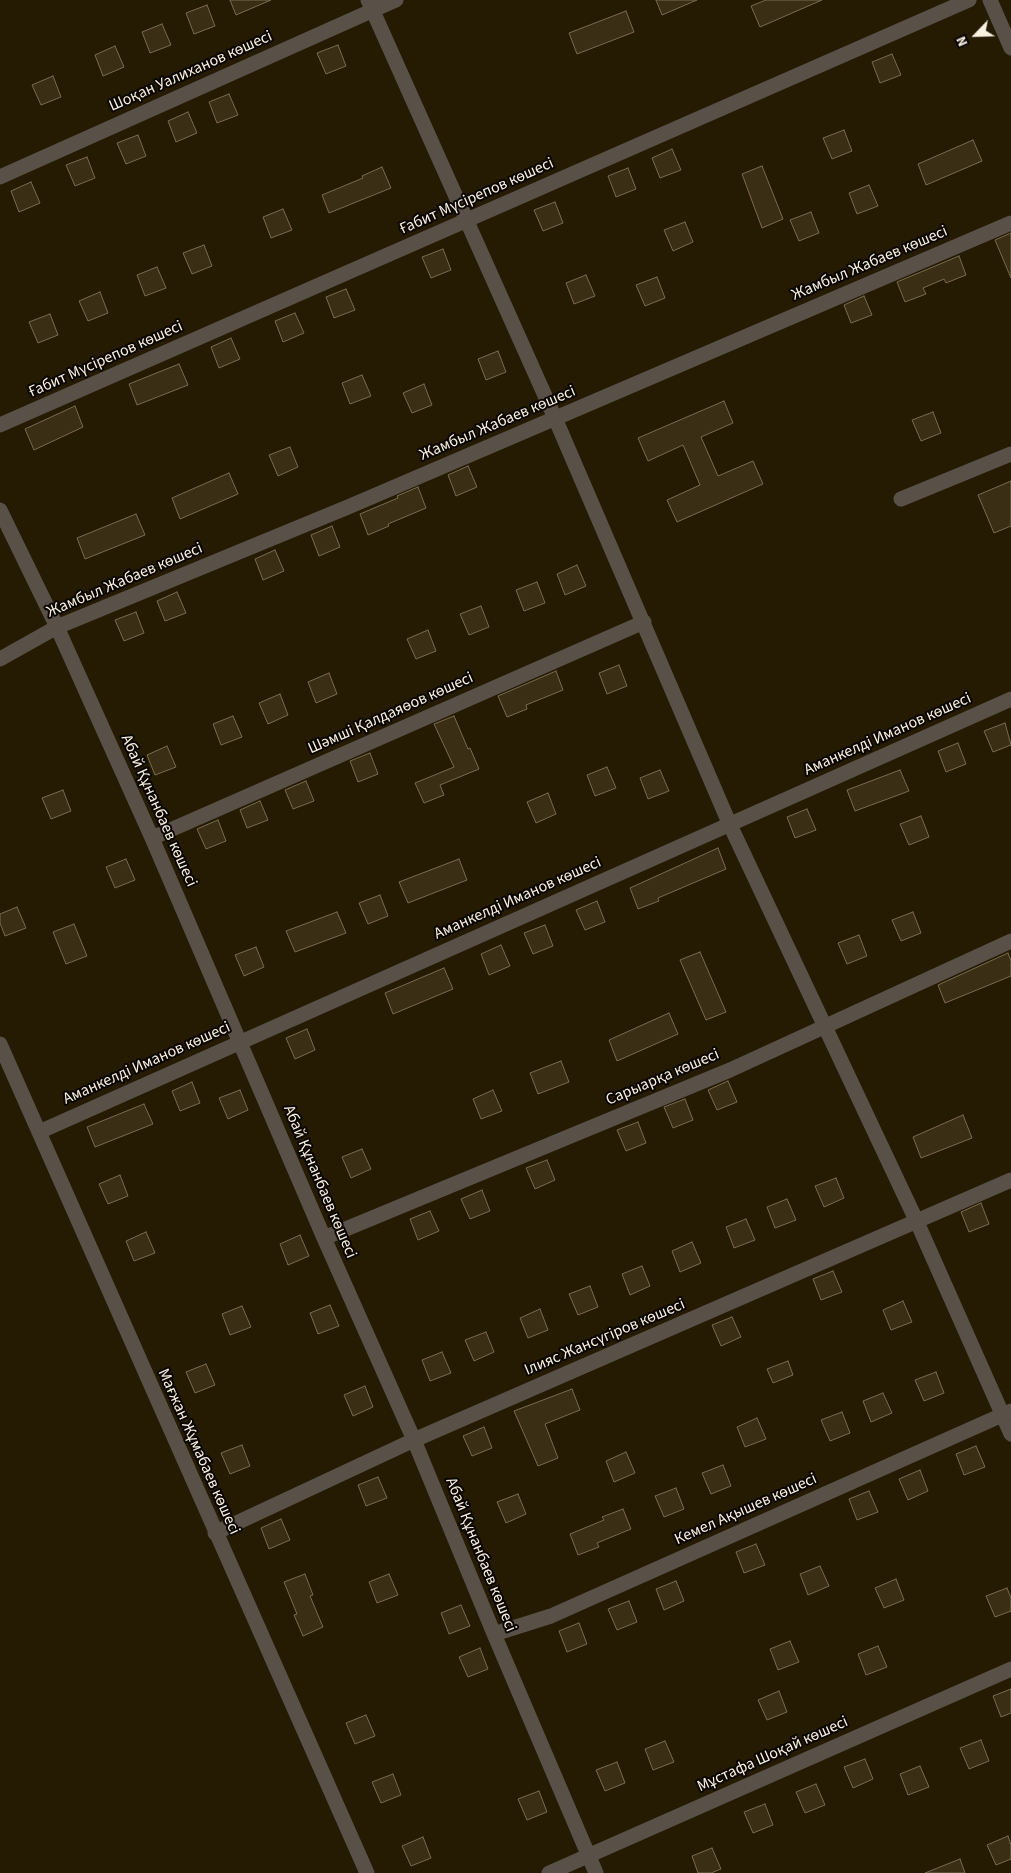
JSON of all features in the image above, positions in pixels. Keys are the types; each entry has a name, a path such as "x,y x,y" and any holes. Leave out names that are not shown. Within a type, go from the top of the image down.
{"street":[{"name":"Шоқан Уалиханов көшесі","path":"0,177 370,5 396,0"},
{"name":"Ғабит Мүсірепов көшесі","path":"0,425 969,0"},
{"path":"990,0 1011,48"},
{"path":"370,5 555,418 730,824 1007,1412 1011,1434"},
{"name":"Жамбыл Жабаев көшесі","path":"0,658 57,628 1011,223"},
{"path":"901,498 1011,454"},
{"name":"Абай Құнанбаев көшесі","path":"0,510 57,628 152,838 324,1238 414,1440 596,1873"},
{"name":"Шәмші Қалдаяөов көшесі","path":"152,838 644,622"},
{"name":"Аманкелді Иманов көшесі","path":"39,1132 1011,699"},
{"name":"Сарыарқа көшесі","path":"324,1238 730,1070 1011,941"},
{"name":"Мағжан Жұмабаев көшесі","path":"0,1044 367,1873"},
{"name":"Ілияс Жансүгіров көшесі","path":"215,1533 414,1440 1011,1180"},
{"name":"Кемел Ақышев көшесі","path":"494,1634 551,1616 1007,1412"},
{"name":"Мұстафа Шоқай көшесі","path":"549,1873 1011,1669"}],"building":[{"path":"230,0 271,0 236,15"},
{"path":"656,0 697,0 662,15"},
{"path":"766,0 822,0 760,27 751,6"},
{"path":"207,5 215,26 194,34 186,13"},
{"path":"626,11 634,32 577,54 569,33"},
{"path":"162,24 171,45 150,53 142,32"},
{"path":"338,45 346,66 326,74 317,53"},
{"path":"115,46 124,67 103,76 95,55"},
{"path":"892,54 901,75 880,83 872,62"},
{"path":"53,76 61,97 41,105 32,85"},
{"path":"229,94 238,115 217,123 209,102"},
{"path":"188,112 197,133 176,142 168,121"},
{"path":"844,130 852,151 832,159 823,138"},
{"path":"138,135 146,156 126,164 117,143"},
{"path":"973,140 982,161 926,185 918,164"},
{"path":"672,149 681,170 660,178 652,158"},
{"path":"87,157 95,178 75,186 66,165"},
{"path":"762,166 783,219 762,228 742,174"},
{"path":"382,167 391,188 329,213 322,195 363,178 362,176"},
{"path":"628,168 636,189 616,197 608,176"},
{"path":"31,182 40,203 19,212 11,191"},
{"path":"869,185 878,206 857,214 849,193"},
{"path":"555,202 563,223 543,231 534,210"},
{"path":"283,209 292,230 271,238 263,217"},
{"path":"811,212 819,233 799,241 790,220"},
{"path":"685,222 693,242 673,251 664,230"},
{"path":"1011,233 1011,278 995,240"},
{"path":"204,245 212,266 192,274 183,253"},
{"path":"443,249 451,270 431,278 422,257"},
{"path":"959,256 966,275 946,283 944,279 923,288 926,294 905,302 897,282"},
{"path":"157,267 166,288 145,296 137,275"},
{"path":"586,275 595,296 574,304 566,283"},
{"path":"657,277 665,298 645,306 636,285"},
{"path":"346,289 355,310 334,318 326,297"},
{"path":"100,292 108,313 88,321 79,301"},
{"path":"864,296 872,315 851,323 844,305"},
{"path":"295,313 304,333 283,342 275,321"},
{"path":"50,314 58,335 38,343 29,322"},
{"path":"231,338 240,359 219,368 211,347"},
{"path":"498,351 506,372 486,380 478,359"},
{"path":"179,364 188,385 137,405 129,384"},
{"path":"362,375 371,396 350,404 342,383"},
{"path":"424,384 432,405 412,413 403,393"},
{"path":"724,401 733,423 701,437 718,476 753,461 763,484 677,522 667,500 700,485 683,445 648,461 638,438"},
{"path":"75,406 83,427 34,450 25,429"},
{"path":"933,412 941,433 921,441 912,420"},
{"path":"290,447 298,467 278,476 269,455"},
{"path":"468,466 477,487 456,496 448,475"},
{"path":"229,473 238,494 180,519 172,498"},
{"path":"1011,481 1011,526 994,533 978,495"},
{"path":"418,487 426,508 388,524 389,526 368,535 360,514 398,498 397,496"},
{"path":"136,514 145,535 85,559 77,538"},
{"path":"332,526 340,547 319,556 311,535"},
{"path":"275,550 284,571 263,580 255,559"},
{"path":"577,565 586,586 565,595 557,574"},
{"path":"537,582 545,603 524,611 516,590"},
{"path":"177,592 186,613 165,621 157,601"},
{"path":"481,606 489,627 469,635 460,614"},
{"path":"136,612 144,633 124,641 115,620"},
{"path":"428,630 436,651 416,659 407,639"},
{"path":"619,665 627,686 607,694 599,673"},
{"path":"556,671 563,690 526,705 527,709 507,717 498,696"},
{"path":"329,673 337,694 316,703 308,682"},
{"path":"280,694 288,715 268,724 259,703"},
{"path":"233,716 242,737 221,745 213,724"},
{"path":"454,716 479,769 440,785 444,795 424,803 415,783 454,767 434,724"},
{"path":"1005,723 1011,745 993,752 984,731"},
{"path":"958,743 966,764 946,772 938,751"},
{"path":"167,746 176,767 155,775 147,755"},
{"path":"370,753 378,774 358,782 350,761"},
{"path":"607,767 616,788 595,796 587,775"},
{"path":"660,770 669,791 648,799 640,778"},
{"path":"900,770 909,791 855,811 847,790"},
{"path":"306,781 314,801 293,809 285,790"},
{"path":"63,790 71,811 51,819 42,798"},
{"path":"548,793 556,814 536,823 527,802"},
{"path":"260,801 268,820 247,828 240,810"},
{"path":"807,809 816,830 795,838 787,817"},
{"path":"921,816 929,837 909,845 900,824"},
{"path":"218,820 226,841 206,849 197,829"},
{"path":"718,848 726,869 658,898 659,901 638,909 630,888"},
{"path":"126,859 135,880 115,888 106,867"},
{"path":"459,859 467,880 408,903 399,882"},
{"path":"380,895 388,916 368,924 359,903"},
{"path":"597,901 605,922 585,930 576,910"},
{"path":"17,907 26,928 5,936 0,923 0,914"},
{"path":"337,912 346,933 295,952 286,931"},
{"path":"913,912 921,933 901,941 892,920"},
{"path":"74,924 87,956 66,964 53,932"},
{"path":"545,925 553,946 533,954 524,933"},
{"path":"859,935 867,956 847,964 838,943"},
{"path":"501,945 510,966 489,975 481,954"},
{"path":"256,947 264,967 244,976 235,955"},
{"path":"700,952 726,1012 706,1020 680,960"},
{"path":"1008,953 1011,961 1011,976 945,1003 938,985"},
{"path":"444,968 453,989 393,1014 385,993"},
{"path":"669,1013 678,1034 617,1061 609,1040"},
{"path":"307,1029 315,1050 295,1059 286,1038"},
{"path":"561,1061 569,1082 538,1094 530,1073"},
{"path":"728,1081 737,1102 717,1110 708,1090"},
{"path":"192,1082 200,1103 180,1111 172,1091"},
{"path":"240,1090 248,1110 228,1119 219,1098"},
{"path":"493,1090 502,1111 481,1119 473,1099"},
{"path":"685,1099 693,1120 673,1128 664,1107"},
{"path":"144,1104 153,1124 95,1147 87,1127"},
{"path":"963,1115 972,1138 921,1158 913,1137"},
{"path":"638,1122 646,1143 626,1151 617,1130"},
{"path":"362,1149 371,1169 351,1178 342,1157"},
{"path":"547,1160 555,1180 535,1189 526,1168"},
{"path":"120,1175 128,1196 108,1204 99,1184"},
{"path":"836,1178 844,1198 824,1207 815,1186"},
{"path":"482,1190 490,1211 470,1219 461,1199"},
{"path":"787,1199 796,1220 775,1228 767,1207"},
{"path":"981,1203 989,1224 969,1232 961,1212"},
{"path":"430,1211 439,1231 418,1240 410,1219"},
{"path":"746,1219 755,1240 734,1248 726,1227"},
{"path":"146,1232 155,1253 134,1261 126,1241"},
{"path":"300,1235 309,1256 288,1265 280,1244"},
{"path":"692,1242 701,1263 680,1272 672,1251"},
{"path":"642,1266 650,1286 630,1295 622,1274"},
{"path":"833,1271 842,1292 821,1300 813,1279"},
{"path":"590,1286 598,1307 578,1315 569,1294"},
{"path":"903,1301 912,1322 891,1330 883,1310"},
{"path":"330,1305 339,1326 318,1334 310,1313"},
{"path":"242,1306 251,1327 230,1335 222,1314"},
{"path":"540,1309 548,1330 528,1338 520,1318"},
{"path":"732,1317 741,1337 721,1346 712,1325"},
{"path":"486,1332 494,1352 474,1361 465,1340"},
{"path":"442,1352 451,1373 430,1381 422,1360"},
{"path":"788,1361 793,1375 773,1383 767,1369"},
{"path":"206,1364 215,1385 195,1393 186,1372"},
{"path":"936,1372 944,1393 924,1401 915,1380"},
{"path":"365,1386 373,1407 353,1416 344,1395"},
{"path":"572,1389 580,1410 545,1424 558,1458 538,1466 514,1411"},
{"path":"883,1393 892,1413 871,1422 863,1401"},
{"path":"842,1412 850,1433 830,1441 821,1420"},
{"path":"757,1418 766,1439 745,1447 737,1427"},
{"path":"484,1427 492,1448 472,1456 463,1436"},
{"path":"242,1445 250,1466 230,1474 221,1453"},
{"path":"976,1446 985,1467 964,1475 956,1454"},
{"path":"626,1452 635,1473 614,1482 606,1461"},
{"path":"723,1465 731,1486 711,1494 702,1473"},
{"path":"920,1470 928,1491 908,1500 899,1479"},
{"path":"378,1477 387,1498 366,1506 358,1485"},
{"path":"676,1488 684,1509 664,1517 655,1496"},
{"path":"869,1491 878,1512 857,1520 849,1499"},
{"path":"518,1494 526,1514 506,1523 497,1502"},
{"path":"623,1509 631,1529 597,1543 599,1547 578,1555 570,1534 604,1520 602,1517"},
{"path":"281,1519 290,1540 269,1549 261,1528"},
{"path":"756,1544 765,1565 744,1573 736,1552"},
{"path":"820,1566 829,1586 808,1595 800,1574"},
{"path":"305,1574 313,1595 310,1596 323,1627 303,1636 294,1615 297,1614 284,1582"},
{"path":"389,1574 398,1595 377,1603 369,1582"},
{"path":"896,1579 904,1600 884,1608 875,1588"},
{"path":"676,1581 684,1601 664,1610 656,1589"},
{"path":"1007,1588 1011,1598 1011,1611 995,1617 986,1596"},
{"path":"629,1601 637,1622 617,1630 608,1609"},
{"path":"461,1605 470,1626 449,1634 441,1613"},
{"path":"579,1623 587,1644 567,1652 559,1631"},
{"path":"790,1641 799,1662 778,1670 770,1649"},
{"path":"878,1646 887,1667 866,1675 858,1654"},
{"path":"480,1648 488,1669 468,1677 459,1657"},
{"path":"1011,1689 1011,1713 1001,1717 993,1696"},
{"path":"779,1691 787,1712 767,1720 758,1700"},
{"path":"366,1715 375,1736 355,1744 346,1723"},
{"path":"981,1740 989,1761 969,1769 960,1748"},
{"path":"665,1741 674,1762 653,1770 645,1749"},
{"path":"865,1759 873,1779 853,1788 844,1767"},
{"path":"617,1762 625,1783 605,1791 596,1770"},
{"path":"920,1766 929,1787 908,1795 900,1774"},
{"path":"393,1774 401,1795 381,1803 372,1782"},
{"path":"816,1784 825,1805 805,1813 796,1792"},
{"path":"539,1791 547,1812 527,1820 518,1799"},
{"path":"765,1804 773,1825 753,1833 744,1812"},
{"path":"1008,1836 1011,1845 1011,1859 996,1865 987,1845"},
{"path":"423,1837 431,1858 411,1866 402,1846"},
{"path":"712,1848 721,1869 711,1873 698,1873 692,1856"},
{"path":"960,1859 965,1873 925,1873"}]}
